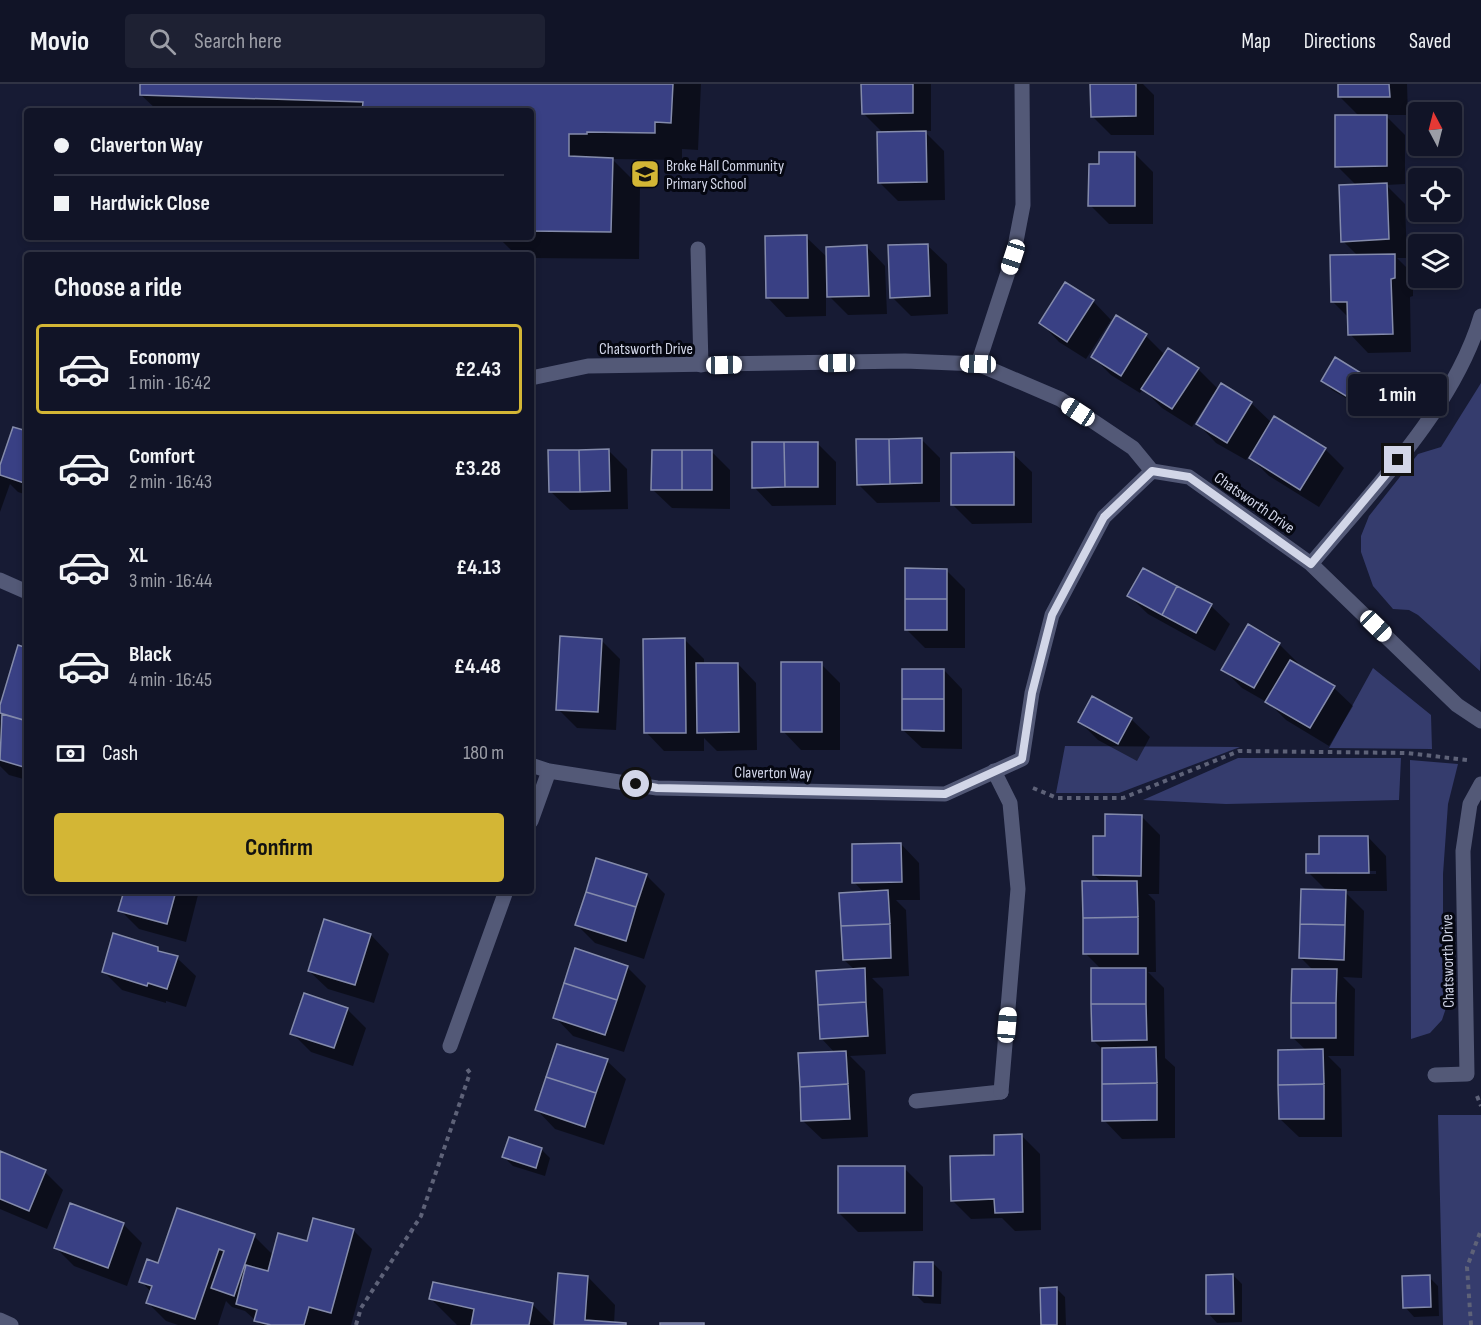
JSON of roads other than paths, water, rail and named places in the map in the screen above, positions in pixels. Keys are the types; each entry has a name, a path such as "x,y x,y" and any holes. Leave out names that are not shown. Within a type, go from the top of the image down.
{"street":[{"path":"978,364 1013,257 1023,205 1022,84"},
{"path":"698,249 701,365"},
{"path":"1311,564 1426,425 1473,342 1481,316"},
{"name":"Chatsworth Drive","path":"534,377 588,366 905,362 978,364 1060,399 1134,448 1152,471 1189,477 1311,564 1457,705 1481,721"},
{"name":"Claverton Way","path":"534,766 549,771 657,788 945,794 1022,759 1032,693 1052,615 1104,517 1152,471"},
{"path":"0,580 24,591"},
{"path":"534,813 549,771"},
{"path":"916,1101 1001,1092 1018,889 1010,803 994,771"},
{"name":"Chatsworth Drive","path":"1435,1075 1467,1074 1462,851 1470,804 1481,784"},
{"path":"450,1046 505,894"},
{"path":"0,1320 11,1325"}],"place":[{"name":"Broke Hall Community Primary School","path":"645,174"}]}
